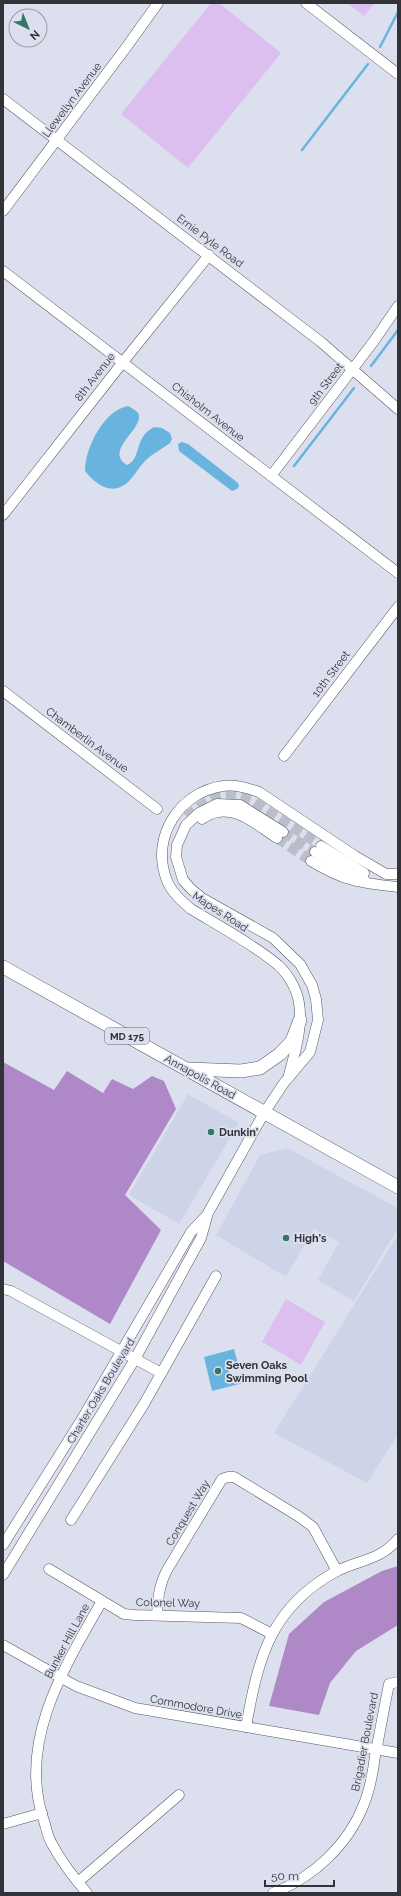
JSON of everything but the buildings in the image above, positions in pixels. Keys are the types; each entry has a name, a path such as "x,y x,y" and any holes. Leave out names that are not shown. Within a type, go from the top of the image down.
{"main road":[{"name":"Annapolis Road","path":"3,967 398,1187"},
{"path":"186,1069 242,1071 260,1068 280,1054 292,1041 300,1020"}],"street":[{"name":"Llewellyn Avenue","path":"3,211 158,3"},
{"path":"306,3 398,74"},
{"name":"Ernie Pyle Road","path":"3,99 321,342 398,409"},
{"name":"8th Avenue","path":"3,515 209,255"},
{"name":"Chisholm Avenue","path":"3,271 398,573"},
{"name":"9th Street","path":"271,476 353,369 398,306"},
{"name":"10th Street","path":"284,756 398,607"},
{"name":"Chamberlin Avenue","path":"3,691 157,808"},
{"name":"Mapes Road","path":"288,1080 298,1042 300,1020 299,1002 295,989 288,976 279,966 265,955 191,909 180,900 166,879 161,847 169,823 179,809 194,797 208,790 224,786 244,787 259,792 355,856 386,874 398,874"},
{"name":"Mapes Road","path":"264,1113 284,1083 310,1052 318,1020 316,999 312,985 300,964 273,938 202,898 191,889 183,880 176,856 177,844 186,825 194,824 206,816 225,810 237,812 280,835"},
{"path":"377,884 364,873 316,853 332,874 365,884 398,887"},
{"name":"Charter Oaks Boulevard","path":"3,1545 122,1352 191,1232 208,1213 264,1113"},
{"name":"Charter Oaks Boulevard","path":"3,1574 135,1359 201,1238 208,1213"},
{"path":"71,1520 144,1404 216,1276"},
{"path":"3,1289 12,1291 161,1373"},
{"name":"Conquest Way","path":"157,1616 158,1595 161,1582 167,1570 222,1479 228,1477 234,1477 298,1516 313,1527 337,1571"},
{"path":"246,1727 257,1670 272,1634 294,1604 307,1592 337,1571 379,1556 398,1539"},
{"name":"Colonel Way","path":"49,1568 124,1614 241,1618 272,1634"},
{"name":"Bunker Hill Lane","path":"88,1893 78,1882 51,1843 38,1798 36,1773 38,1749 43,1723 60,1677 68,1660 102,1601"},
{"name":"Commodore Drive","path":"3,1645 60,1677 95,1694 135,1708 398,1754"},
{"name":"Brigadier Boulevard","path":"273,1893 300,1880 318,1867 329,1857 348,1834 365,1803 377,1750 389,1684 398,1682"},
{"path":"78,1882 179,1795"},
{"path":"3,1824 42,1813"}],"shaded area":[{"path":"211,3 219,3 281,53 188,168 121,114"},
{"path":"347,3 375,3 364,16"},
{"path":"3,1062 54,1090 67,1071 103,1093 112,1079 133,1089 152,1076 164,1081 176,1109 125,1195 161,1230 110,1324 3,1261"},
{"path":"188,1094 239,1123 179,1224 129,1195"},
{"path":"287,1148 398,1208 398,1228 354,1301 318,1280 339,1242 314,1229 286,1277 216,1235 260,1155"},
{"path":"398,1235 398,1434 367,1483 274,1433"},
{"path":"286,1299 325,1322 301,1365 262,1342"},
{"path":"398,1566 398,1625 356,1651 330,1683 319,1715 269,1706 289,1634 324,1602 382,1571"}],"water":[{"path":"128,406 138,413 139,419 122,446 120,453 121,459 127,465 135,458 143,437 154,427 162,428 170,433 172,439 170,443 145,461 131,479 123,486 111,489 94,481 85,471 88,452 92,441 104,422 119,409"},
{"path":"182,442 188,444 238,483 239,486 237,489 232,491 179,451 178,444"},
{"name":"Seven Oaks Swimming Pool","path":"234,1349 238,1364 228,1367 230,1377 241,1374 243,1383 212,1391 204,1357"}],"waterway":[{"path":"380,47 398,12"},
{"path":"302,150 368,64"},
{"path":"371,366 398,330"},
{"path":"294,466 354,388"}],"tunnel":[{"path":"187,817 202,805 210,801 225,796 234,796 253,801 321,846"},
{"path":"283,832 315,852"},
{"path":"277,838 311,861"}],"place":[{"name":"Dunkin'","path":"211,1132"},
{"name":"High's","path":"286,1238"},
{"name":"Seven Oaks Swimming Pool","path":"218,1371"}]}
